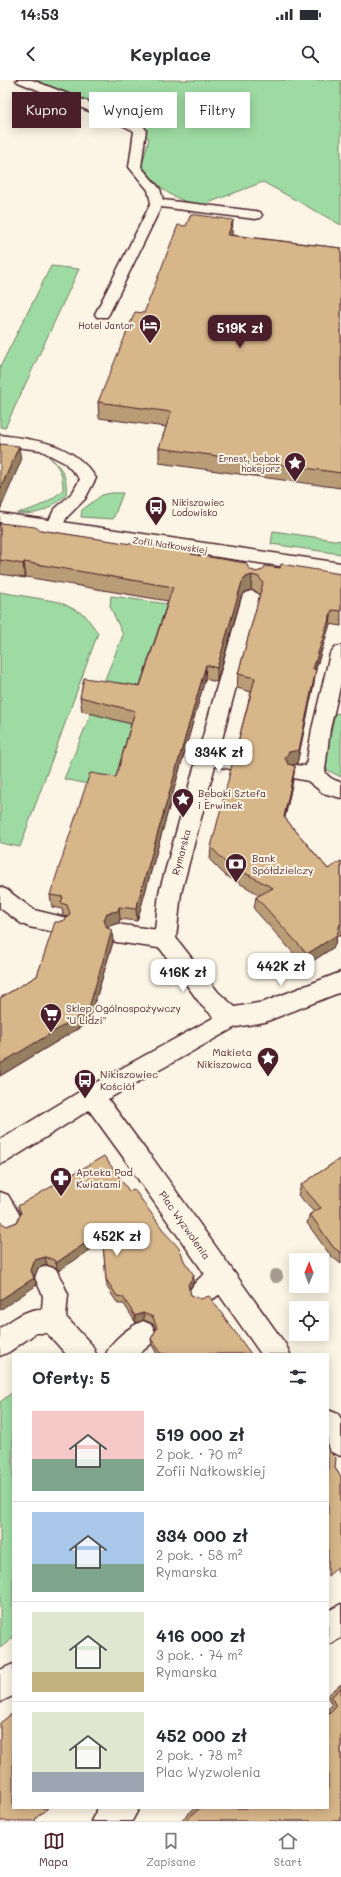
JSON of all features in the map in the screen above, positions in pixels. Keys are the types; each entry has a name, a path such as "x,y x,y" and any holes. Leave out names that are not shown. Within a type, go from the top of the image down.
{"street":[{"name":"Zofii Nałkowskiej","path":"0,519 54,527 260,565 341,568"},
{"name":"Rymarska","path":"165,940 170,893 250,600"},
{"path":"165,940 210,998 231,1018 265,1012 341,982"},
{"name":"Plac Wyzwolenia","path":"142,1164 276,1353"},
{"path":"329,1425 341,1442"},
{"path":"329,1629 341,1619"},
{"path":"107,1821 121,1809"}],"lane":[{"path":"22,80 118,118 140,130 135,167 154,189 157,203 102,314"},
{"path":"157,203 255,215"},
{"path":"0,440 43,446 71,459 88,478 79,495 60,514 54,527"},
{"path":"341,652 339,654 322,729 316,774 316,777 330,788 341,790"},
{"path":"207,758 236,763"},
{"path":"295,772 316,774"},
{"path":"0,896 29,918 60,924"},
{"path":"116,933 165,940"},
{"path":"0,1153 92,1096 231,1018"},
{"name":"Plac Wyzwolenia","path":"92,1096 142,1164"},
{"path":"200,1293 221,1277"},
{"path":"47,1278 56,1294 53,1321"},
{"path":"0,1343 32,1321 53,1321 82,1353"},
{"path":"119,1353 143,1334"},
{"path":"0,1688 12,1679"}],"green space":[{"path":"21,80 341,80 341,225 263,182 208,203 207,205 196,204 169,194 155,182 142,165 149,138 127,128 177,128 177,92 89,92 89,111 81,107 81,92 47,92"},
{"path":"51,266 79,269 5,428 0,427 0,367"},
{"path":"48,456 57,464 63,473 66,483 66,495 44,510 33,513 17,513 42,504 63,490 60,471"},
{"path":"123,493 113,519 81,517 82,510 102,495"},
{"path":"273,531 341,541 341,554 271,544"},
{"path":"0,592 60,602 85,615 98,633 20,847 0,843"},
{"path":"111,596 167,604 130,713 133,724 117,790 64,779 123,635 110,606"},
{"path":"335,713 341,714 341,777 327,770 325,761"},
{"path":"12,1393 12,1639 0,1648 0,1402"}],"building":[{"path":"191,214 233,220 228,235 341,248 341,473 159,448 171,412 98,402 135,312 144,313 178,225 186,226"},
{"path":"0,444 19,446 0,490"},
{"path":"0,523 35,527 40,530 151,547 152,545 191,551 191,554 246,563 249,569 256,572 263,570 265,566 280,568 281,564 341,574 341,611 332,610 313,669 316,669 299,750 289,752 285,758 288,764 295,766 284,817 328,869 341,861 341,924 337,935 307,954 256,897 273,888 226,863 211,847 234,757 245,756 248,750 246,744 238,742 255,678 238,674 263,583 259,577 252,575 246,577 242,582 217,668 206,665 136,909 119,907 118,911 107,913 104,920 107,928 112,930 88,1011 0,1064 0,998 37,976 55,922 66,919 70,913 67,905 61,903 63,897 50,895 90,773 116,777 135,711 80,697 84,678 140,686 173,587 24,562 23,564 0,560"},
{"path":"104,1156 129,1191 134,1189 166,1234 180,1249 184,1261 194,1275 188,1285 191,1295 201,1299 209,1296 250,1353 161,1353 151,1339 157,1328 153,1317 143,1313 135,1316 123,1297 117,1296 106,1279 102,1232 56,1263 54,1260 45,1257 35,1260 31,1270 34,1278 0,1300 0,1222 7,1226 17,1222 21,1213 18,1206"},
{"path":"341,1158 341,1253 333,1247 310,1214 321,1208 301,1185"},
{"path":"329,1451 336,1458 335,1468 341,1477 341,1569 339,1566 329,1575"},
{"path":"341,1688 341,1821 185,1821 199,1809 329,1809 329,1713 336,1706 331,1697"},
{"path":"12,1714 12,1809 47,1809 36,1818 35,1821 0,1821 0,1723"}],"place":[{"name":"Hotel Jantor","path":"150,344"},
{"name":"Ernest, bebok hokejorz","path":"295,482"},
{"name":"Nikiszowiec Lodowisko","path":"156,526"},
{"name":"Beboki Sztefa i Erwinek","path":"183,818"},
{"name":"Bank Spółdzielczy","path":"236,884"},
{"name":"Sklep Ogólnospożywczy \"U Lidzi\"","path":"51,1034"},
{"name":"Makieta Nikiszowca","path":"268,1078"},
{"name":"Nikiszowiec Kościół","path":"85,1100"},
{"name":"Apteka Pod Kwiatami","path":"61,1198"}]}
